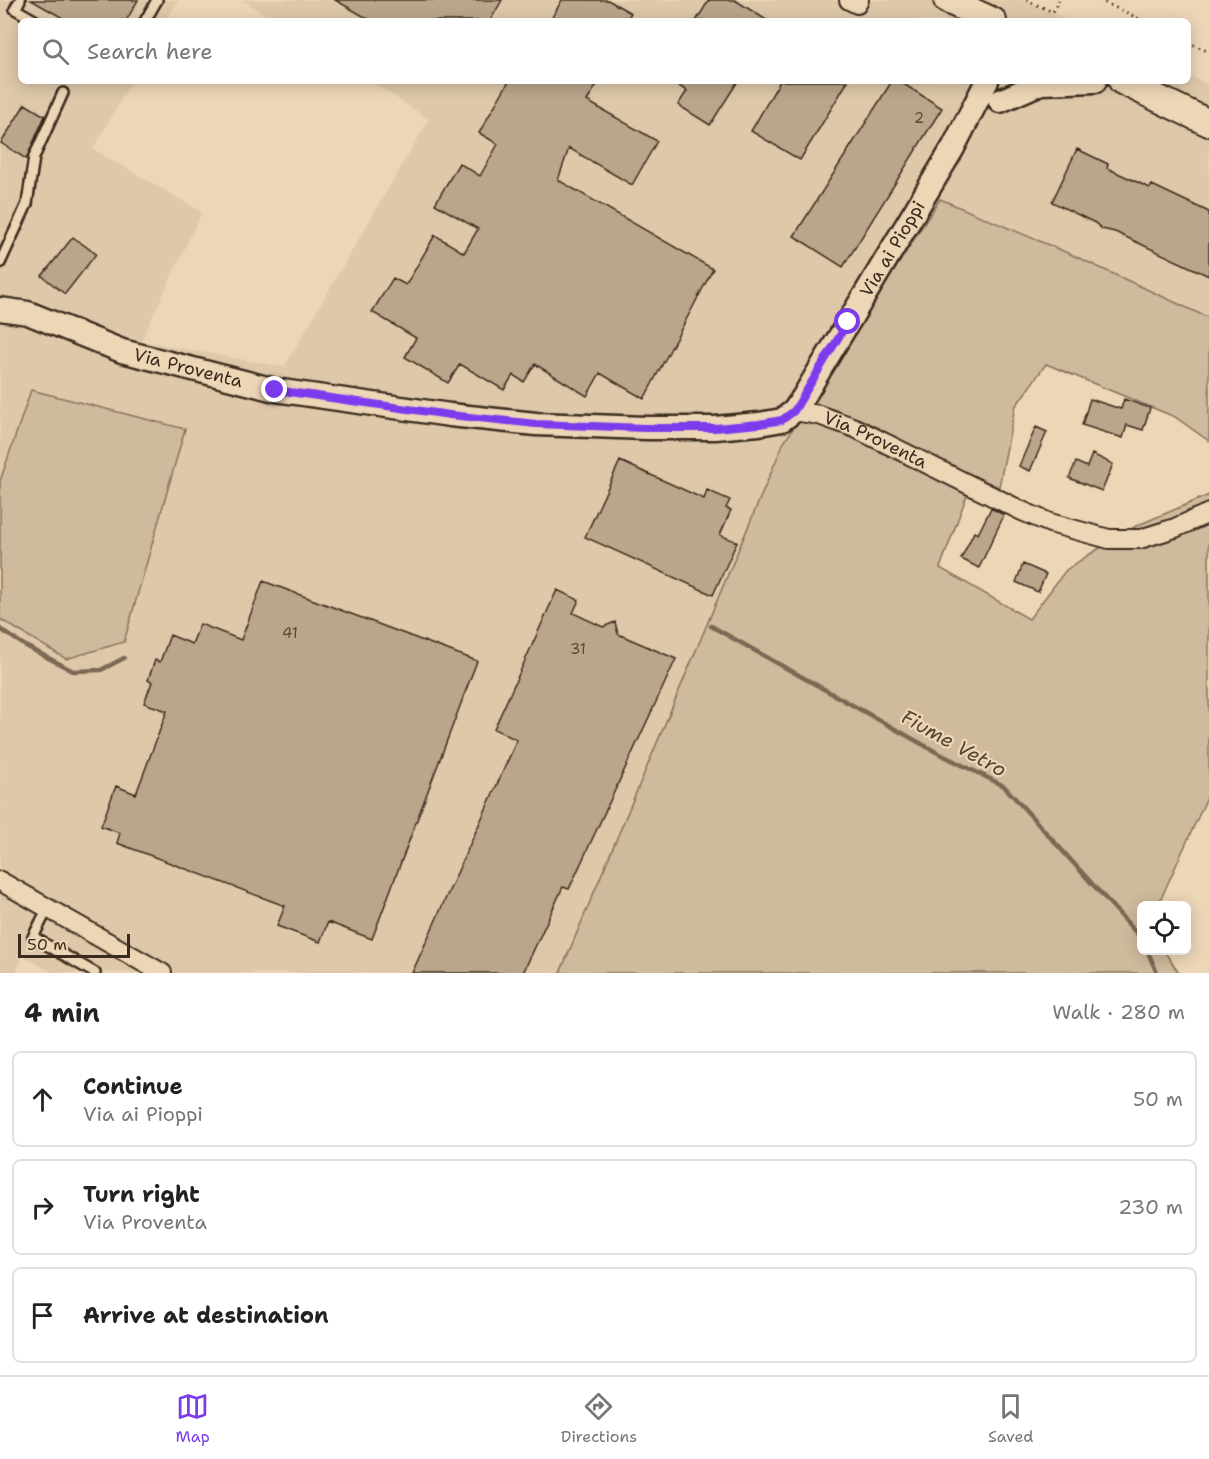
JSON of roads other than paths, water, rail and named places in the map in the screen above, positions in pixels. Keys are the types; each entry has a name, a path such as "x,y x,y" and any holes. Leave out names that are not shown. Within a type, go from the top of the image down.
{"main road":[{"path":"947,0 986,18"},
{"path":"1128,84 1209,123"}],"street":[{"path":"849,0 857,4 859,0"},
{"path":"947,0 963,18"},
{"name":"Via ai Pioppi","path":"794,411 953,148 984,84"},
{"name":"Via ai Pioppi","path":"953,148 1017,84"},
{"name":"Via ai Pioppi","path":"1000,101 1039,84"},
{"name":"Via Proventa","path":"0,309 28,313 122,351 275,390 450,415 536,424 673,428 715,428 759,424 782,420 794,411 819,415 855,428 1050,523 1109,539 1140,539 1209,513"},
{"path":"0,880 162,973"}],"lane":[{"path":"20,0 15,9 31,18"},
{"path":"147,18 157,0"},
{"path":"0,263 27,204 34,157 63,93"},
{"path":"48,908 33,937 95,973"}],"waterway":[{"name":"Fiume Vetro","path":"711,626 938,753 1004,786 1137,933"},
{"name":"Fiume Vetro","path":"0,629 24,645 73,671 101,670 124,658"},
{"name":"Fiume Vetro","path":"1149,955 1157,973"}]}
